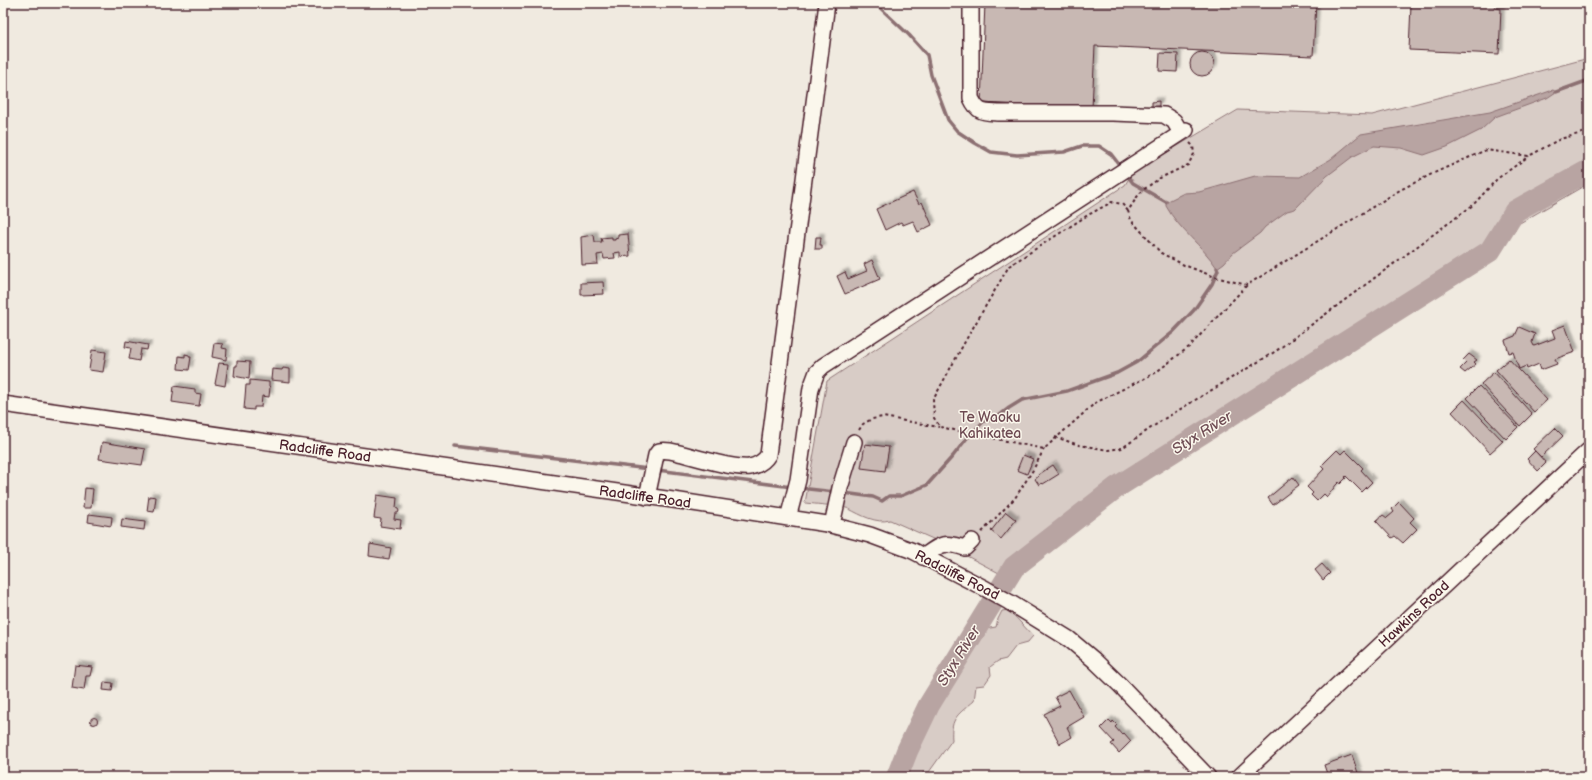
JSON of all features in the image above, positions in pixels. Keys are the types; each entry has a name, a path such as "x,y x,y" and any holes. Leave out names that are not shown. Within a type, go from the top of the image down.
{"street":[{"path":"647,497 656,455 659,451 669,450 682,454 749,467 761,463 768,455 826,3"},
{"path":"788,518 796,486 811,388 817,372 823,366 1184,132 1174,121 1164,115 1113,113 998,113 984,112 975,107 971,98 969,4"},
{"name":"Radcliffe Road","path":"3,404 788,518 870,535 924,557 986,589 1069,639 1094,660 1208,777"},
{"path":"832,526 839,493 854,442"},
{"name":"Hawkins Road","path":"1239,777 1589,450"},
{"path":"924,557 940,544 952,544 965,548 972,541"}],"path":[{"path":"1055,438 1100,449 1108,450 1122,448 1164,419 1276,352 1473,204 1497,179 1529,156 1560,139 1586,132 1589,129"},
{"path":"1128,211 1136,197 1143,190 1160,178 1188,165 1194,154 1193,146 1184,132"},
{"path":"972,541 1015,498 1033,470 1044,449 1055,438 1095,403 1155,373 1189,347 1247,285 1400,190 1434,173 1486,150 1529,156"},
{"path":"940,427 934,418 934,400 967,338 1009,266 1088,215 1112,202 1122,204 1128,211 1131,220 1161,253 1184,265 1215,277 1247,285"},
{"path":"854,442 857,433 863,424 872,419 883,417 940,427 1044,449"}],"green space":[{"name":"Te Waoku Kahikatea","path":"1589,58 1589,183 1480,246 1342,333 999,573 942,543 890,520 874,520 841,507 805,503 827,381 1125,185 1132,173 1238,110 1372,115"},
{"path":"1009,610 1033,636 1027,643 1016,646 1006,659 998,661 990,667 991,675 984,685 976,686 974,701 960,713 954,721 952,726 952,740 929,772 923,772 924,777 899,777 902,761 908,756 911,750 911,739 917,718 921,714 936,707 934,698 935,687 945,670 957,664 965,655 971,643 984,629 996,627 1002,611"}],"shaded area":[{"path":"1553,90 1556,92 1547,98 1495,117 1481,130 1447,147 1424,155 1401,148 1374,146 1352,157 1327,176 1295,209 1287,211 1265,227 1260,233 1233,253 1217,268 1205,252 1177,223 1166,206 1166,202 1184,193 1199,192 1255,176 1300,177 1331,159 1361,134 1490,112"}],"building":[{"path":"985,3 1316,3 1313,56 1095,46 1092,108 981,103"},
{"path":"1361,3 1495,3 1495,8 1501,9 1499,54 1409,50 1411,5"},
{"path":"1202,52 1207,53 1213,59 1213,69 1207,75 1202,76 1197,75 1191,69 1190,64 1191,59 1197,53"},
{"path":"1160,53 1178,54 1177,72 1159,71"},
{"path":"1159,101 1159,106 1152,107 1152,102"},
{"path":"913,192 919,204 922,202 932,225 918,232 913,221 903,225 901,222 885,230 876,209"},
{"path":"628,234 630,256 620,257 620,252 614,253 615,258 604,259 603,254 597,255 598,264 582,265 581,237 594,235 595,242 602,242 601,238 612,237 612,240 615,240 618,238 618,235"},
{"path":"816,237 821,237 820,245 822,245 822,249 815,249"},
{"path":"872,260 880,279 845,294 837,276 845,272 848,279 867,271 864,264"},
{"path":"603,282 604,294 581,295 581,283"},
{"path":"1565,325 1575,352 1555,359 1557,364 1541,370 1539,364 1527,369 1526,366 1519,369 1513,352 1509,353 1505,340 1515,336 1519,327 1535,334 1532,342 1534,346 1555,338 1552,330"},
{"path":"126,341 148,345 147,350 141,349 139,361 129,359 131,348 125,347"},
{"path":"214,343 223,344 222,348 227,349 226,360 212,357"},
{"path":"92,350 106,352 103,372 89,370"},
{"path":"185,354 191,357 189,370 178,369 179,356 185,357"},
{"path":"1469,354 1477,360 1474,362 1476,364 1465,373 1460,369 1466,363 1463,360"},
{"path":"1509,359 1547,400 1534,412 1496,370"},
{"path":"237,361 250,362 249,379 234,376"},
{"path":"219,363 228,364 225,386 215,384"},
{"path":"283,368 290,369 290,382 271,380 272,369 282,370"},
{"path":"1494,372 1532,414 1520,426 1481,384"},
{"path":"250,380 269,382 270,387 269,397 262,396 261,407 254,407 254,410 244,409 246,385 250,385"},
{"path":"174,386 195,389 195,393 201,394 199,406 172,402"},
{"path":"1479,386 1518,427 1506,439 1467,398"},
{"path":"1464,400 1503,441 1490,453 1452,412"},
{"path":"1555,428 1563,436 1541,457 1533,449"},
{"path":"102,442 145,449 142,465 99,459"},
{"path":"865,444 889,447 885,471 861,468"},
{"path":"1337,450 1341,454 1345,450 1363,468 1361,470 1372,482 1362,492 1346,476 1340,484 1339,482 1336,485 1327,497 1324,494 1317,501 1311,495 1313,493 1307,487 1324,469 1321,466"},
{"path":"1535,451 1546,463 1538,471 1527,459"},
{"path":"1023,455 1033,459 1027,474 1017,470"},
{"path":"1053,465 1059,474 1039,485 1035,479 1039,476 1038,475"},
{"path":"1293,477 1299,485 1273,505 1268,498"},
{"path":"85,488 93,489 91,508 83,508"},
{"path":"377,495 397,498 396,508 399,511 398,513 395,513 394,519 401,520 400,529 380,526 381,519 374,518"},
{"path":"149,496 156,497 154,512 147,511"},
{"path":"1399,502 1414,518 1410,522 1417,529 1403,543 1395,536 1392,538 1376,521 1383,515 1387,518 1394,512 1392,509"},
{"path":"1006,512 1016,520 1001,539 991,531"},
{"path":"89,514 112,517 111,526 88,522"},
{"path":"122,519 145,522 144,530 121,527"},
{"path":"370,544 391,548 389,559 369,556"},
{"path":"1322,564 1330,573 1323,580 1315,570"},
{"path":"75,665 92,667 90,676 86,676 84,690 72,688"},
{"path":"104,682 113,683 112,691 103,690"},
{"path":"1069,690 1084,717 1067,727 1072,737 1060,744 1044,714 1060,706 1055,697"},
{"path":"94,717 97,718 97,724 94,725 91,724 90,721 91,718"},
{"path":"1109,720 1112,723 1113,721 1117,725 1115,727 1122,735 1124,733 1131,741 1119,753 1111,744 1114,742 1101,728"},
{"path":"1352,755 1359,776 1328,777 1324,765"}],"waterway":[{"path":"875,3 909,35 927,55 931,75 948,120 957,131 991,152 1017,155 1064,152 1082,146 1099,146 1111,154 1121,167"},
{"path":"1556,92 1589,80"},
{"name":"Styx River","path":"897,777 907,751 929,705 1014,567 1117,487 1490,251 1515,211 1589,170"},
{"path":"1126,174 1133,183 1166,202"},
{"path":"844,493 873,497 882,501 889,496 901,496 927,485 967,438 984,421 995,419 1022,400 1067,391 1117,373 1137,362 1173,332 1194,310 1212,284 1218,270 1217,268"},
{"path":"455,446 649,469"},
{"path":"657,470 792,487"},
{"path":"800,488 835,492"}]}
